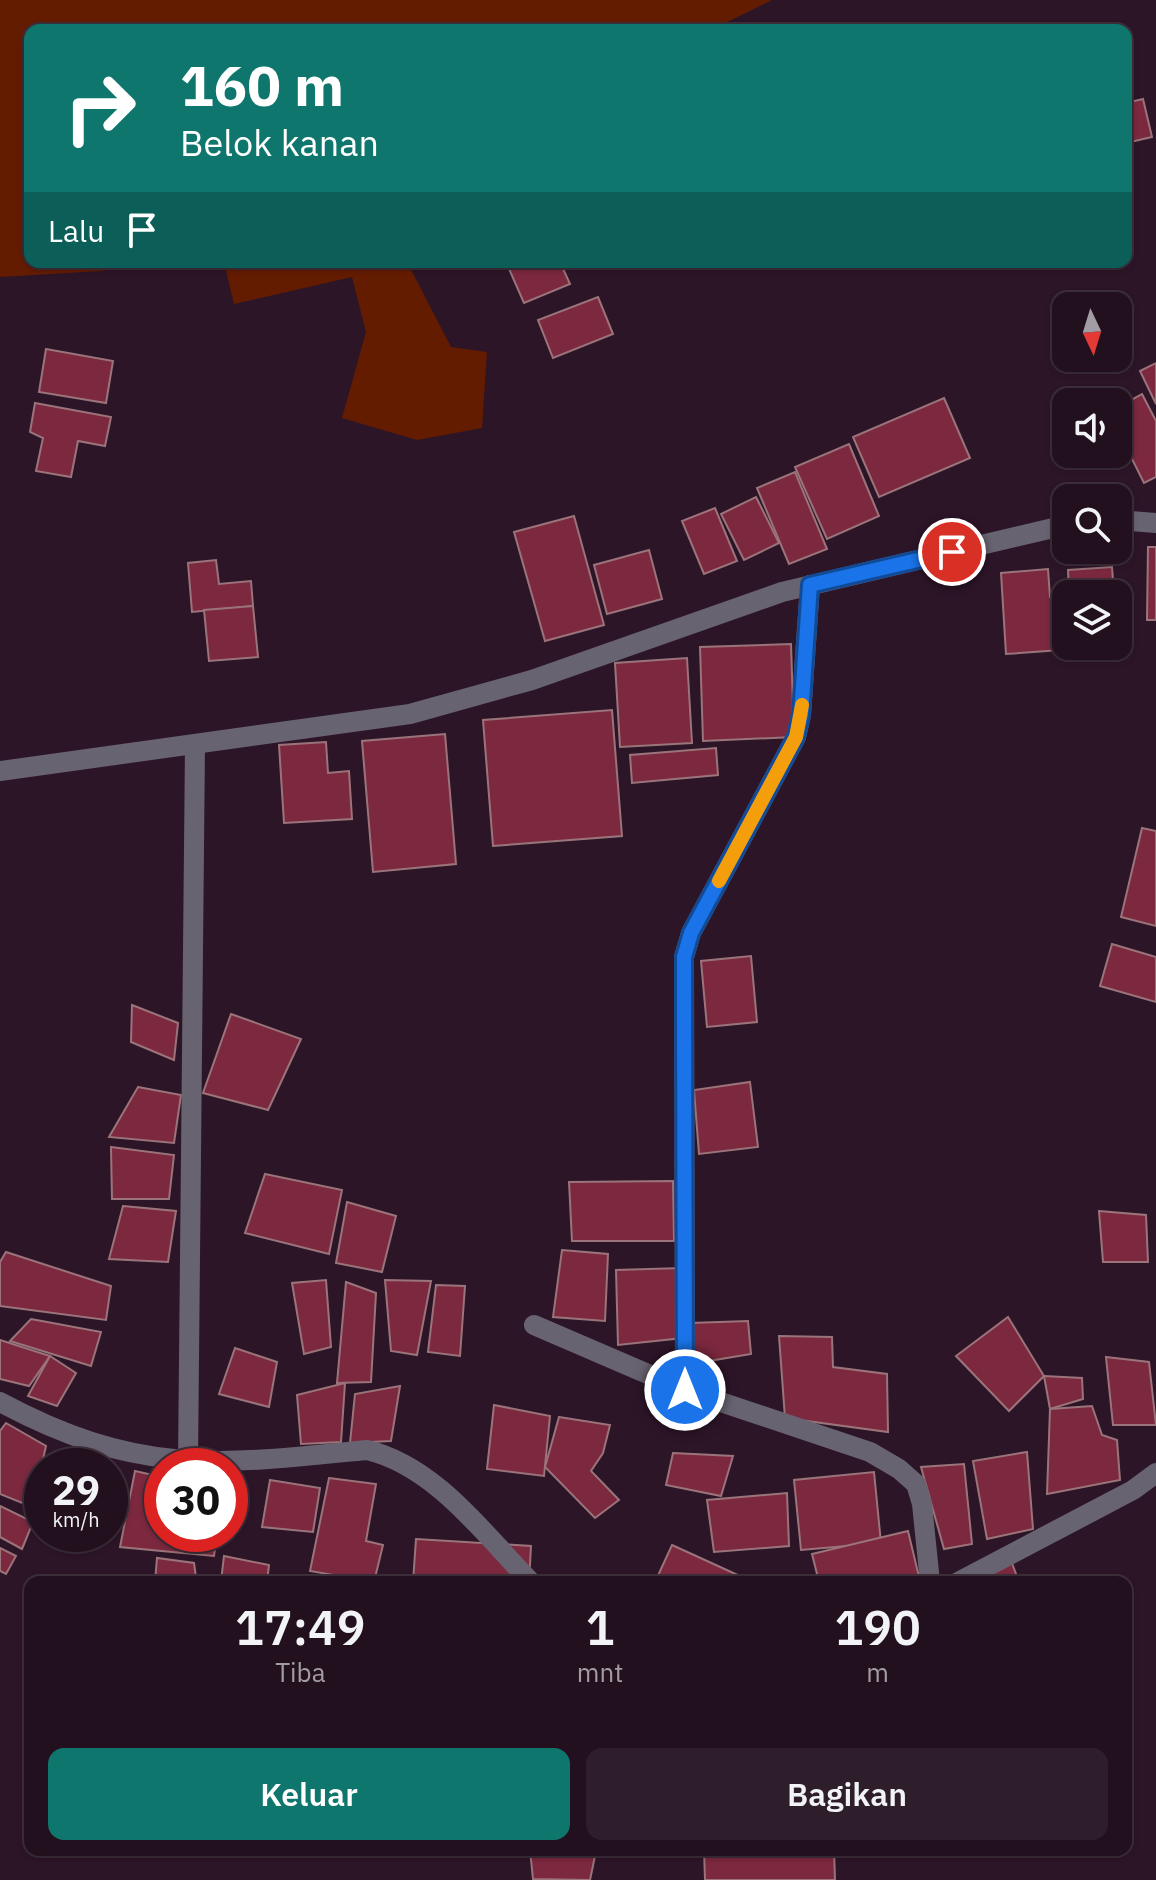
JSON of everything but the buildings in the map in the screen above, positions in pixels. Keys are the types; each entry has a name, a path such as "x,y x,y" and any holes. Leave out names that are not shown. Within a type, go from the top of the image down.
{"street":[{"path":"1132,521 1156,523"},
{"path":"0,771 395,717 456,703 810,585 1052,528"},
{"path":"685,1390 684,957 691,933 796,737 801,715 810,585"},
{"path":"188,1448 195,745"},
{"path":"534,1325 685,1390 870,1452 899,1469 916,1484 922,1504 929,1576"},
{"path":"0,1402 71,1436 144,1457"},
{"path":"248,1461 367,1450 388,1455 406,1464 436,1487 525,1576"},
{"path":"969,1576 1133,1490 1156,1473"}],"shaded area":[{"path":"0,0 772,0 723,24 24,24 24,268 118,268 0,277"},
{"path":"225,268 410,268 451,347 487,352 482,428 417,440 342,418 366,332 352,277 234,304"}],"slow traffic":[{"path":"719,881 796,737 802,705"}],"route":[{"path":"685,1390 684,957 691,933 796,737 801,715 810,585 952,552"}]}
